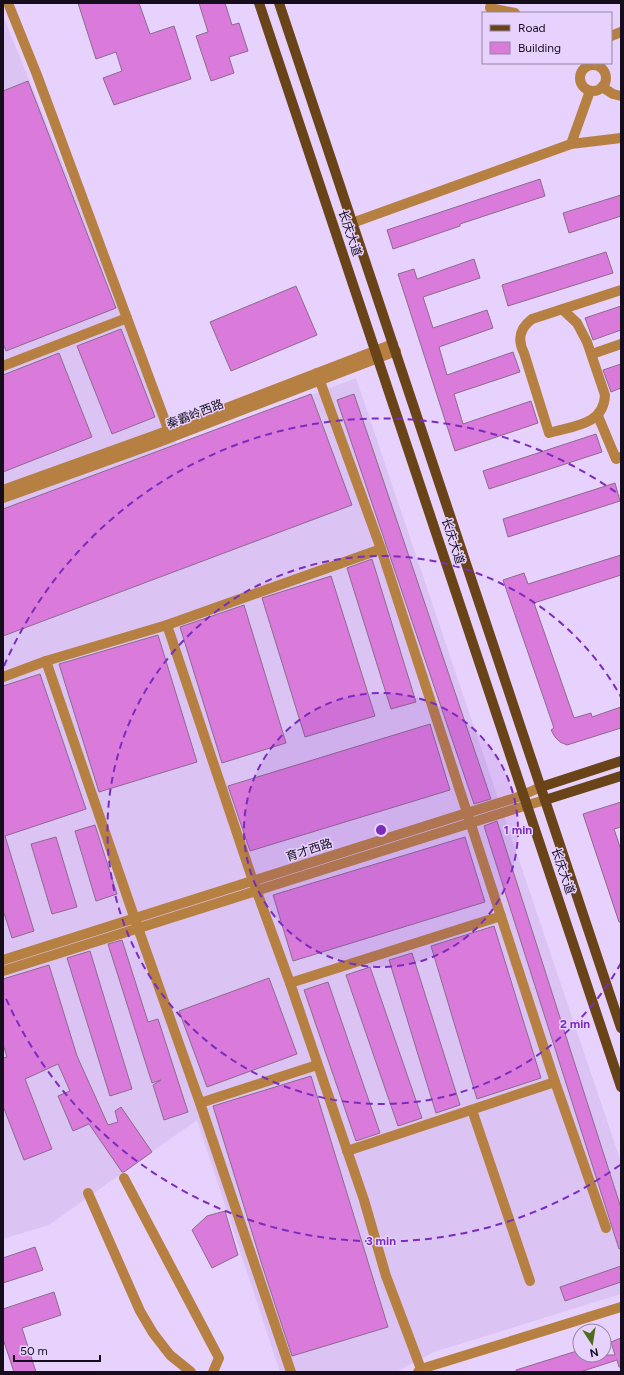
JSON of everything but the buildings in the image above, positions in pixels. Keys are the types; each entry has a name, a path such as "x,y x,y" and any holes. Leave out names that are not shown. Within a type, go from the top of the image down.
{"main road":[{"name":"长庆大道","path":"259,3 621,1087"},
{"name":"长庆大道","path":"279,3 621,1028"},
{"name":"育才西路","path":"541,787 621,761"},
{"name":"育才西路","path":"545,800 621,776"}],"street":[{"path":"491,3 490,8 510,12"},
{"path":"8,5 37,75 170,433"},
{"path":"596,64 600,66 606,78 602,87 590,91 582,86 580,82 581,66 596,64"},
{"path":"602,87 613,94 621,96"},
{"path":"571,144 590,91"},
{"path":"352,223 571,144 620,140"},
{"path":"562,309 577,323 588,342 605,395 605,403 598,416 592,420 550,433 524,353 520,346 521,330 532,318 621,290"},
{"path":"3,366 127,318"},
{"path":"592,354 621,344"},
{"name":"秦霸岭西路","path":"3,498 394,348"},
{"path":"319,377 381,550 555,1082 606,1228"},
{"path":"598,416 616,459 621,458"},
{"name":"秦霸岭西路","path":"3,490 170,433"},
{"path":"3,677 46,661 167,625 381,550"},
{"path":"167,625 254,886 290,983 347,1152 386,1276 419,1371 621,1307"},
{"path":"46,661 136,924 200,1103 291,1372"},
{"name":"育才西路","path":"3,971 136,924 254,886 541,787"},
{"name":"育才西路","path":"254,886 545,800"},
{"path":"290,983 501,916"},
{"name":"育才西路","path":"3,960 136,924"},
{"path":"200,1103 317,1065"},
{"path":"347,1152 555,1082"},
{"path":"472,1110 530,1281"},
{"path":"124,1178 219,1358 213,1372"},
{"path":"88,1193 140,1311 153,1333 170,1355 191,1372"}],"shaded area":[{"path":"4,18 177,446 356,378 621,1162 621,1294 434,1352 396,1372 280,1372 197,1120 49,1225 3,1239"}]}
